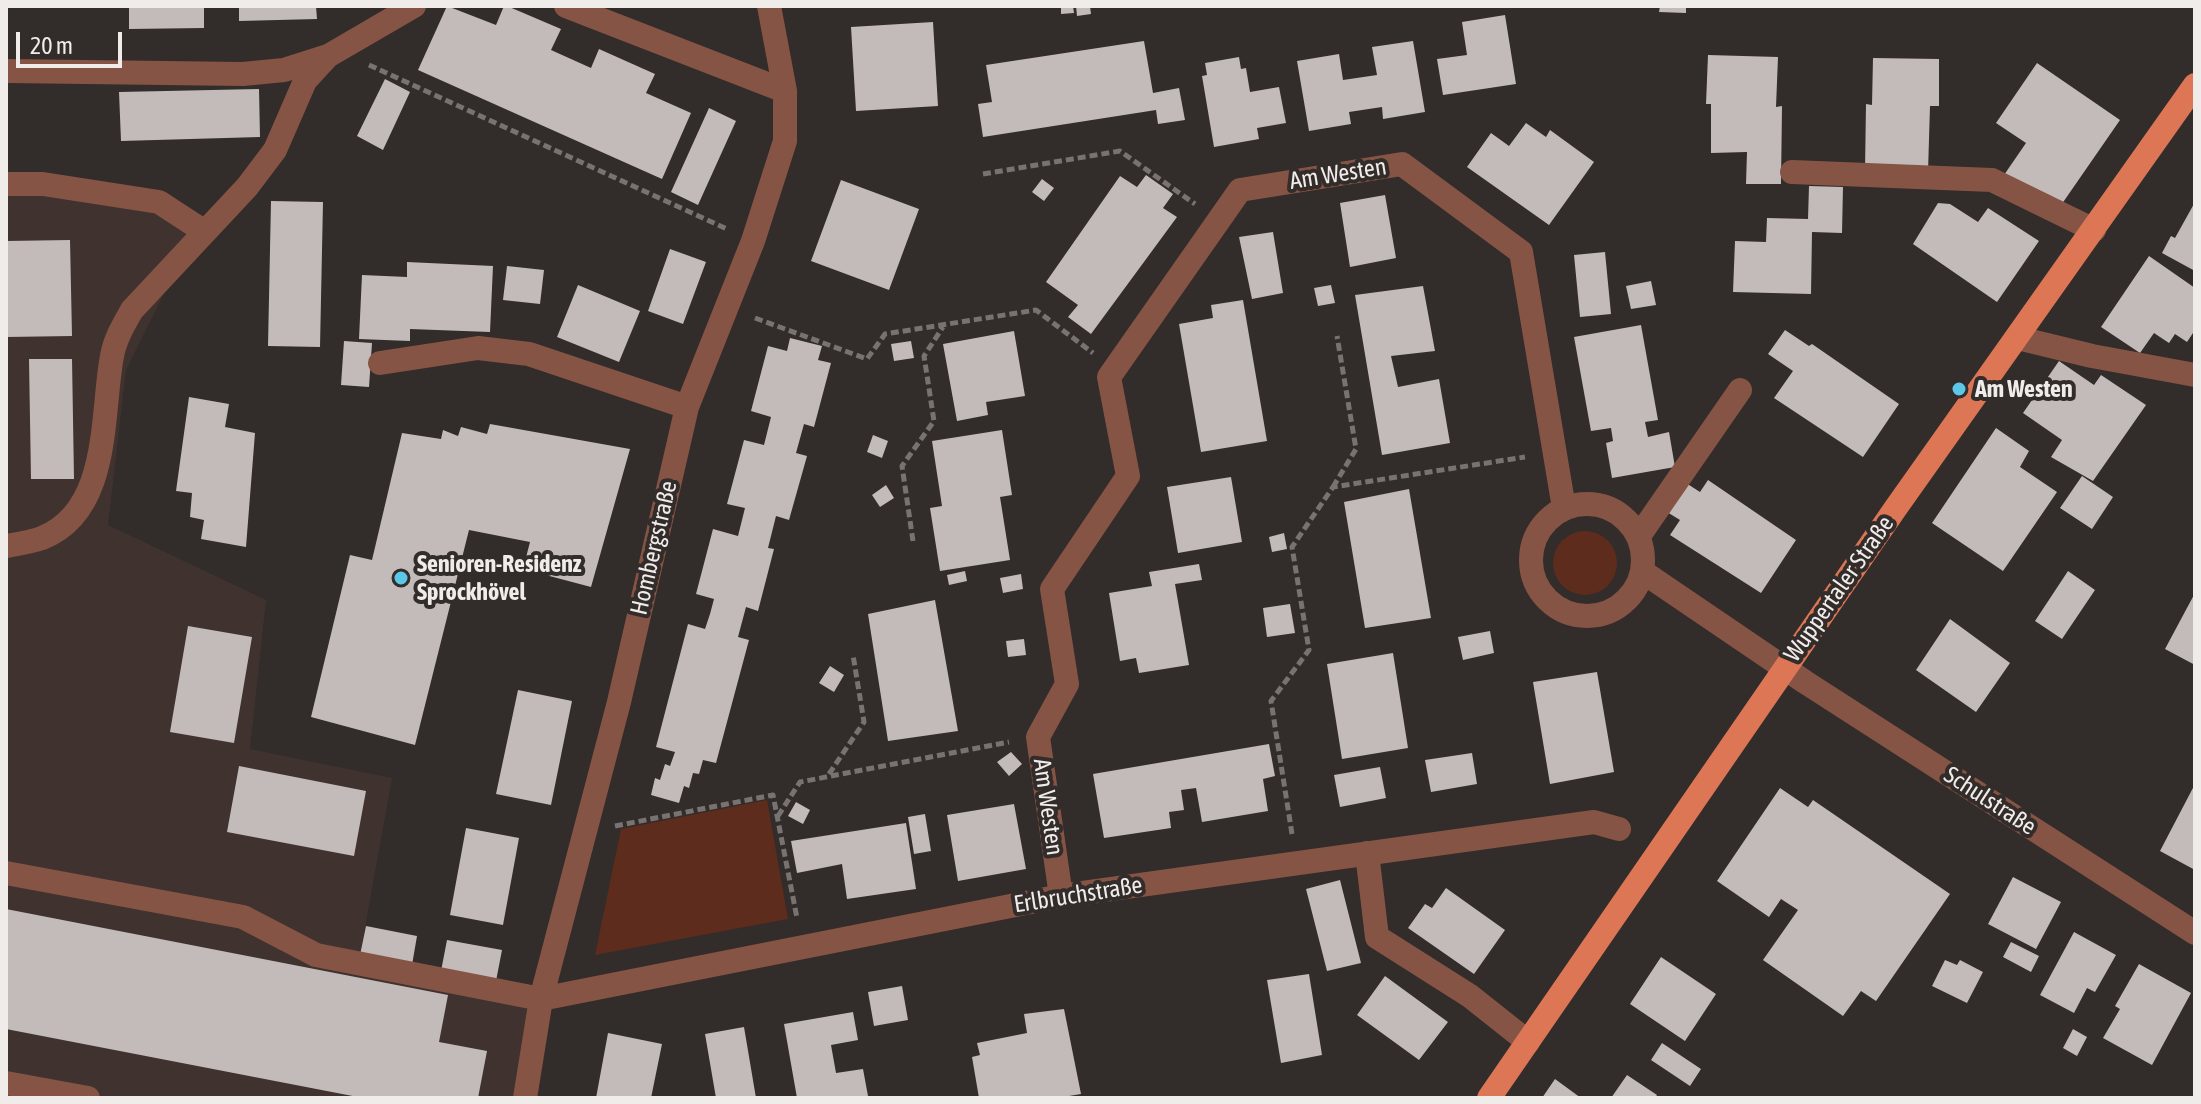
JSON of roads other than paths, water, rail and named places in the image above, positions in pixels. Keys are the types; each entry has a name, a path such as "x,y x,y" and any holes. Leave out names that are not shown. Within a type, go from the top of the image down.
{"main road":[{"name":"Wuppertaler Straße","path":"1489,1098 1785,669 2195,85"}],"street":[{"path":"6,71 243,74 284,70 333,53 414,6"},
{"path":"566,6 785,91"},
{"name":"Hombergstraße","path":"525,1098 541,999 586,832 687,407 753,241 785,141 785,91 769,6"},
{"path":"6,546 44,537 69,519 85,498 97,468 112,352 132,310 205,232 275,150 305,81 333,53"},
{"name":"Am Westen","path":"1061,896 1038,737 1067,684 1052,589 1128,476 1109,377 1240,190 1402,164 1521,252 1564,508"},
{"path":"1792,172 1992,180 2094,230"},
{"path":"6,184 43,184 159,202 205,232"},
{"path":"2018,338 2092,356 2195,375"},
{"path":"380,363 478,348 529,354 687,407"},
{"path":"1639,536 1740,390"},
{"path":"1593,503 1620,514 1639,536 1643,572 1627,602 1598,617 1565,613 1540,592 1529,561 1539,529 1564,508 1593,503"},
{"path":"1643,572 1785,669"},
{"name":"Schulstraße","path":"1785,669 2195,933"},
{"name":"Erlbruchstraße","path":"541,999 1061,896 1594,822 1619,829"},
{"path":"1367,853 1377,937 1470,996 1528,1042"},
{"path":"6,873 243,917 316,955 541,999"},
{"path":"6,1083 88,1098"}],"place":[{"name":"Am Westen","path":"1959,389"},
{"name":"Senioren-Residenz Sprockhövel","path":"401,578"}]}
